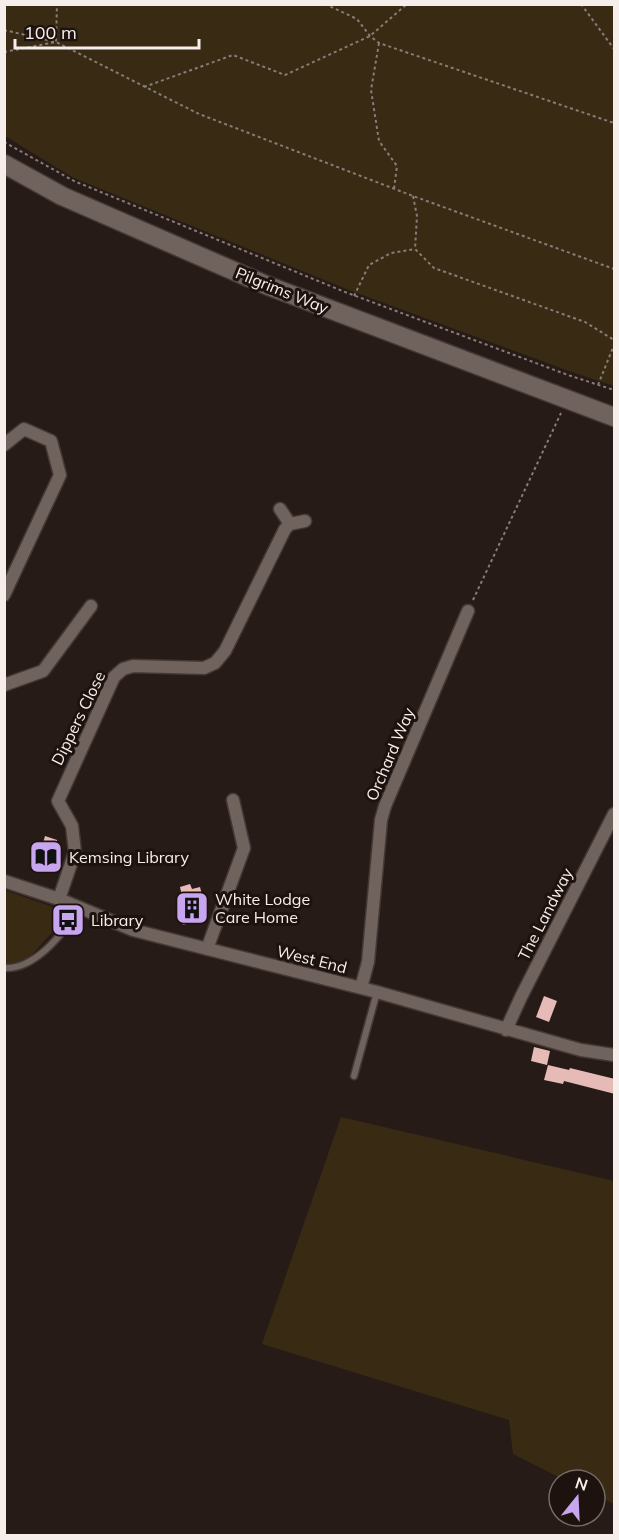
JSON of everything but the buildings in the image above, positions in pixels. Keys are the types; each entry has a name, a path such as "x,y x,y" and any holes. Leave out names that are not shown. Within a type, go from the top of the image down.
{"street":[{"name":"Pilgrims Way","path":"4,164 62,196 266,285 615,417"},
{"path":"4,445 24,429 51,441 60,475 4,595"},
{"path":"280,509 290,524 305,521"},
{"name":"Dippers Close","path":"59,899 75,852 72,826 58,801 114,677 123,669 133,666 204,668 215,663 225,651 285,529 290,524"},
{"path":"4,685 43,671 91,606"},
{"name":"Orchard Way","path":"361,988 368,962 381,820 468,611"},
{"path":"207,949 244,848 233,800"},
{"name":"The Landway","path":"506,1030 615,814"},
{"name":"West End","path":"4,880 59,899 134,930 376,992 581,1050 615,1055"}],"lane":[{"path":"4,968 12,969 31,962 44,951 81,908"},
{"path":"354,1076 376,992"}],"path":[{"path":"56,42 57,4"},
{"path":"325,4 357,19 370,36 379,43 615,123"},
{"path":"144,87 234,55 285,75 370,36 407,4"},
{"path":"581,4 615,49"},
{"path":"4,30 56,42 199,114 394,189 615,269"},
{"path":"4,52 56,42"},
{"path":"379,43 371,90 379,141 397,166 394,189"},
{"path":"4,142 74,181 354,296 568,375 615,390"},
{"path":"413,196 417,216 415,249 434,268 585,322 615,340"},
{"path":"354,296 369,265 391,253 415,249"},
{"path":"598,385 615,345"},
{"path":"468,611 567,400"}],"shaded area":[{"path":"4,5 614,5 614,386 354,292 74,178 5,136"},
{"path":"4,890 70,913 27,960 5,965"},
{"path":"341,1117 614,1181 614,1504 607,1500 607,1468 547,1468 547,1471 513,1454 509,1420 262,1344"}],"place":[{"name":"Kemsing Library","path":"46,857"},
{"name":"White Lodge Care Home","path":"192,908"},
{"name":"Library","path":"68,920"}]}
